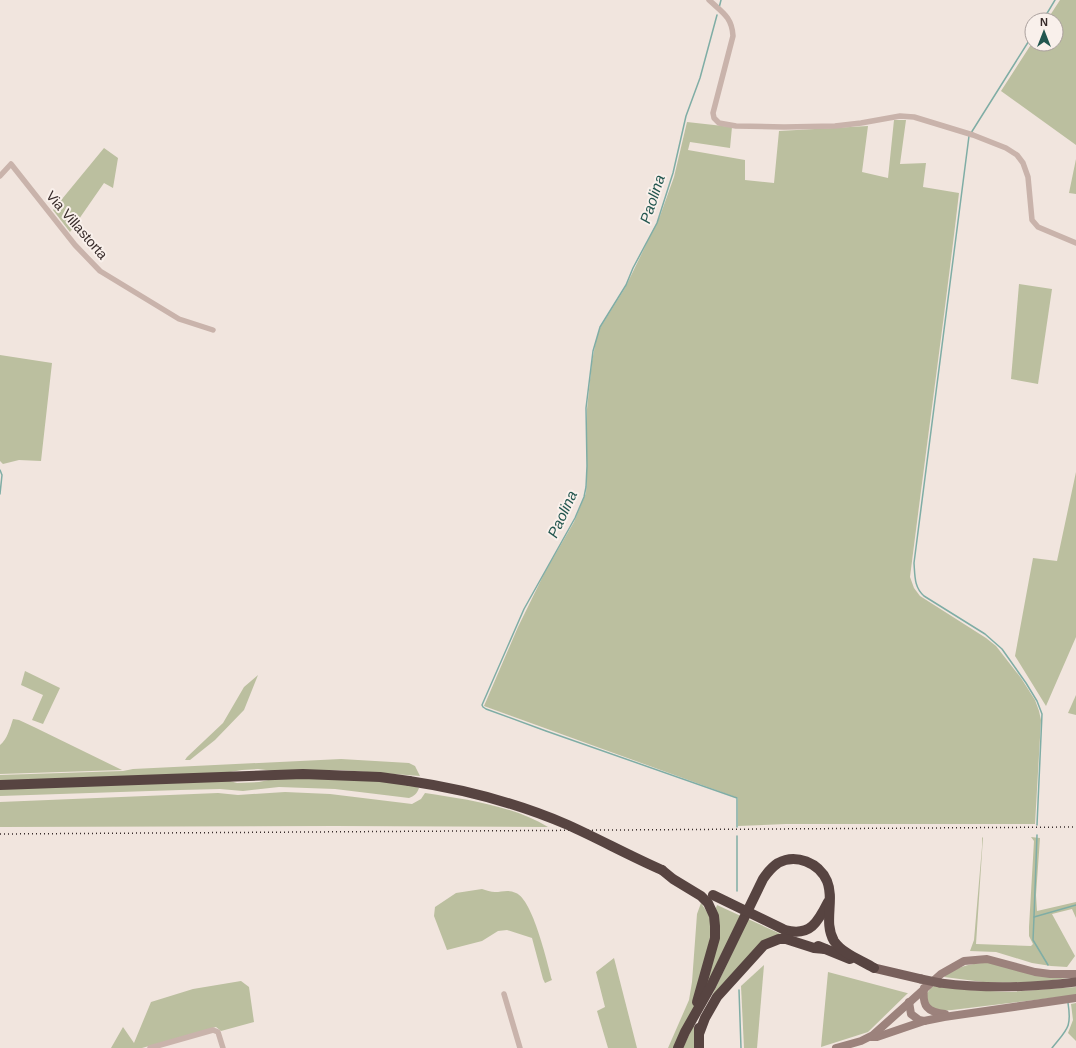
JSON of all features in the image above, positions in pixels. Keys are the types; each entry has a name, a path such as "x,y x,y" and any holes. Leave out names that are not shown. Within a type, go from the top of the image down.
{"highway":[{"path":"0,785 303,774 380,777 441,786 474,793 534,812 567,825 784,930 825,949 874,968"},
{"path":"685,1032 712,986 762,882 774,866 782,862 792,859 810,863 820,870 827,880 829,889 829,924 833,940 843,951 874,968"},
{"path":"662,870 672,879 701,896 708,903 714,916 715,930 712,948 699,996 678,1048"},
{"path":"784,930 799,933 811,927 820,918 829,899"},
{"path":"699,1034 705,1018 717,998 764,945 779,939 786,939 814,948 825,949"},
{"path":"699,1048 699,1025 712,986"}],"main road":[{"path":"874,968 940,983 977,987 1014,988 1076,982"}],"street":[{"path":"709,0 722,11 729,20 732,26 733,36 713,113 714,118 719,122 736,126 817,126 860,123 900,116 914,117 970,134 1006,148 1017,155 1023,163 1028,178 1032,220 1038,227 1076,243"},
{"name":"Via Villastorta","path":"0,176 11,164 75,245 100,271 179,319 213,330"},
{"path":"836,1048 869,1037 884,1026 924,988 950,968 964,961 996,961 1035,972 1050,974 1076,974"},
{"path":"924,988 924,1001 929,1009 935,1013 953,1015"},
{"path":"504,994 520,1048"},
{"path":"869,1037 876,1037 924,1021 953,1015 1076,998"},
{"path":"909,1002 911,1014 919,1020 924,1021"},
{"path":"884,1026 906,1028"},
{"path":"150,1048 216,1030 223,1048"}],"green space":[{"path":"1060,0 1076,0 1076,145 1001,91 1026,52 1064,52 1064,12 1052,12"},
{"path":"894,120 906,120 900,164 926,163 923,187 959,193 910,577 914,588 920,596 996,646 1021,678 1035,700 1041,720 1035,824 786,824 738,826 738,798 484,706 518,627 545,572 574,522 586,493 587,409 592,361 596,341 600,328 625,288 660,216 674,177 687,122 732,127 730,148 690,142 688,150 745,160 745,180 774,183 779,131 868,126 862,172 888,178"},
{"path":"104,148 118,158 113,188 104,183 70,232 53,210"},
{"path":"1076,159 1076,194 1069,193"},
{"path":"1019,284 1052,289 1038,384 1011,379"},
{"path":"0,355 52,363 41,461 19,460 3,464 0,461"},
{"path":"1076,472 1076,637 1046,706 1015,656 1033,558 1057,561"},
{"path":"25,671 60,688 43,724 32,720 43,695 21,685"},
{"path":"258,675 244,710 215,740 190,760 185,760 223,723 244,687"},
{"path":"1076,695 1076,715 1068,713"},
{"path":"13,719 19,720 34,727 122,770 0,774 0,745 6,737"},
{"path":"341,759 409,763 415,766 420,776 341,770 274,771 258,769 224,773 0,781 0,775 123,771 133,769"},
{"path":"344,777 408,784 419,788 415,794 409,798 335,789 279,787 243,791 220,789 0,796 0,788 226,780 237,783 259,782 273,779"},
{"path":"285,792 330,794 412,804 421,799 425,793 489,804 520,814 548,827 0,827 0,802 218,793 238,795"},
{"path":"983,837 976,944 1031,946 1033,944 1029,936 1034,841 1031,837 1040,838 1036,895 1037,911 1076,902 1076,918 1072,909 1052,914 1075,956 1067,967 1032,963 996,952 970,951 974,940"},
{"path":"482,889 493,892 510,891 516,893 522,898 534,919 552,980 545,983 543,979 532,938 507,930 498,931 482,941 447,950 434,916 435,907 456,893"},
{"path":"701,903 709,915 712,929 695,1005 675,1048 668,1048 689,1000 692,982 697,914"},
{"path":"717,905 743,917 703,995 714,907 716,908"},
{"path":"748,919 783,935 711,998"},
{"path":"614,958 637,1048 608,1048 597,1011 605,1007 596,972"},
{"path":"990,963 1043,976 1065,978 1076,977 1030,983 983,982 944,977 962,967"},
{"path":"764,965 757,1048 744,1048 741,986"},
{"path":"828,972 908,993 868,1032 821,1047"},
{"path":"241,981 249,987 254,1022 221,1031 216,1027 142,1048 111,1048 123,1027 134,1043 151,1002 193,989"},
{"path":"934,986 969,990 1011,992 1076,987 1076,995 938,1011 927,1004 927,993"},
{"path":"1076,1003 1076,1041 1068,1033 1073,1020 1071,1004"},
{"path":"694,1024 694,1048 683,1048"}],"waterway":[{"path":"719,8 721,0"},
{"path":"1048,12 1055,0"},
{"name":"Paolina","path":"717,15 700,78 686,116 673,173 657,223 633,268 626,285 600,327 593,351 586,408 587,466 584,497 575,518 524,609 482,705 486,709 546,731 737,798 737,827"},
{"path":"971,133 1024,49"},
{"path":"969,136 914,563 915,577 918,589 924,596 985,634 1002,649 1037,701 1042,714 1037,825"},
{"path":"0,470 2,475 0,494"},
{"path":"1034,917 1037,835"},
{"name":"Paolina","path":"737,836 737,891"},
{"path":"1048,965 1033,940 1034,917 1076,905"},
{"name":"Paolina","path":"739,990 741,1048"},
{"path":"1052,1048 1065,1032 1069,1023 1068,1003"}],"railway":[{"path":"0,834 1076,827"}]}
